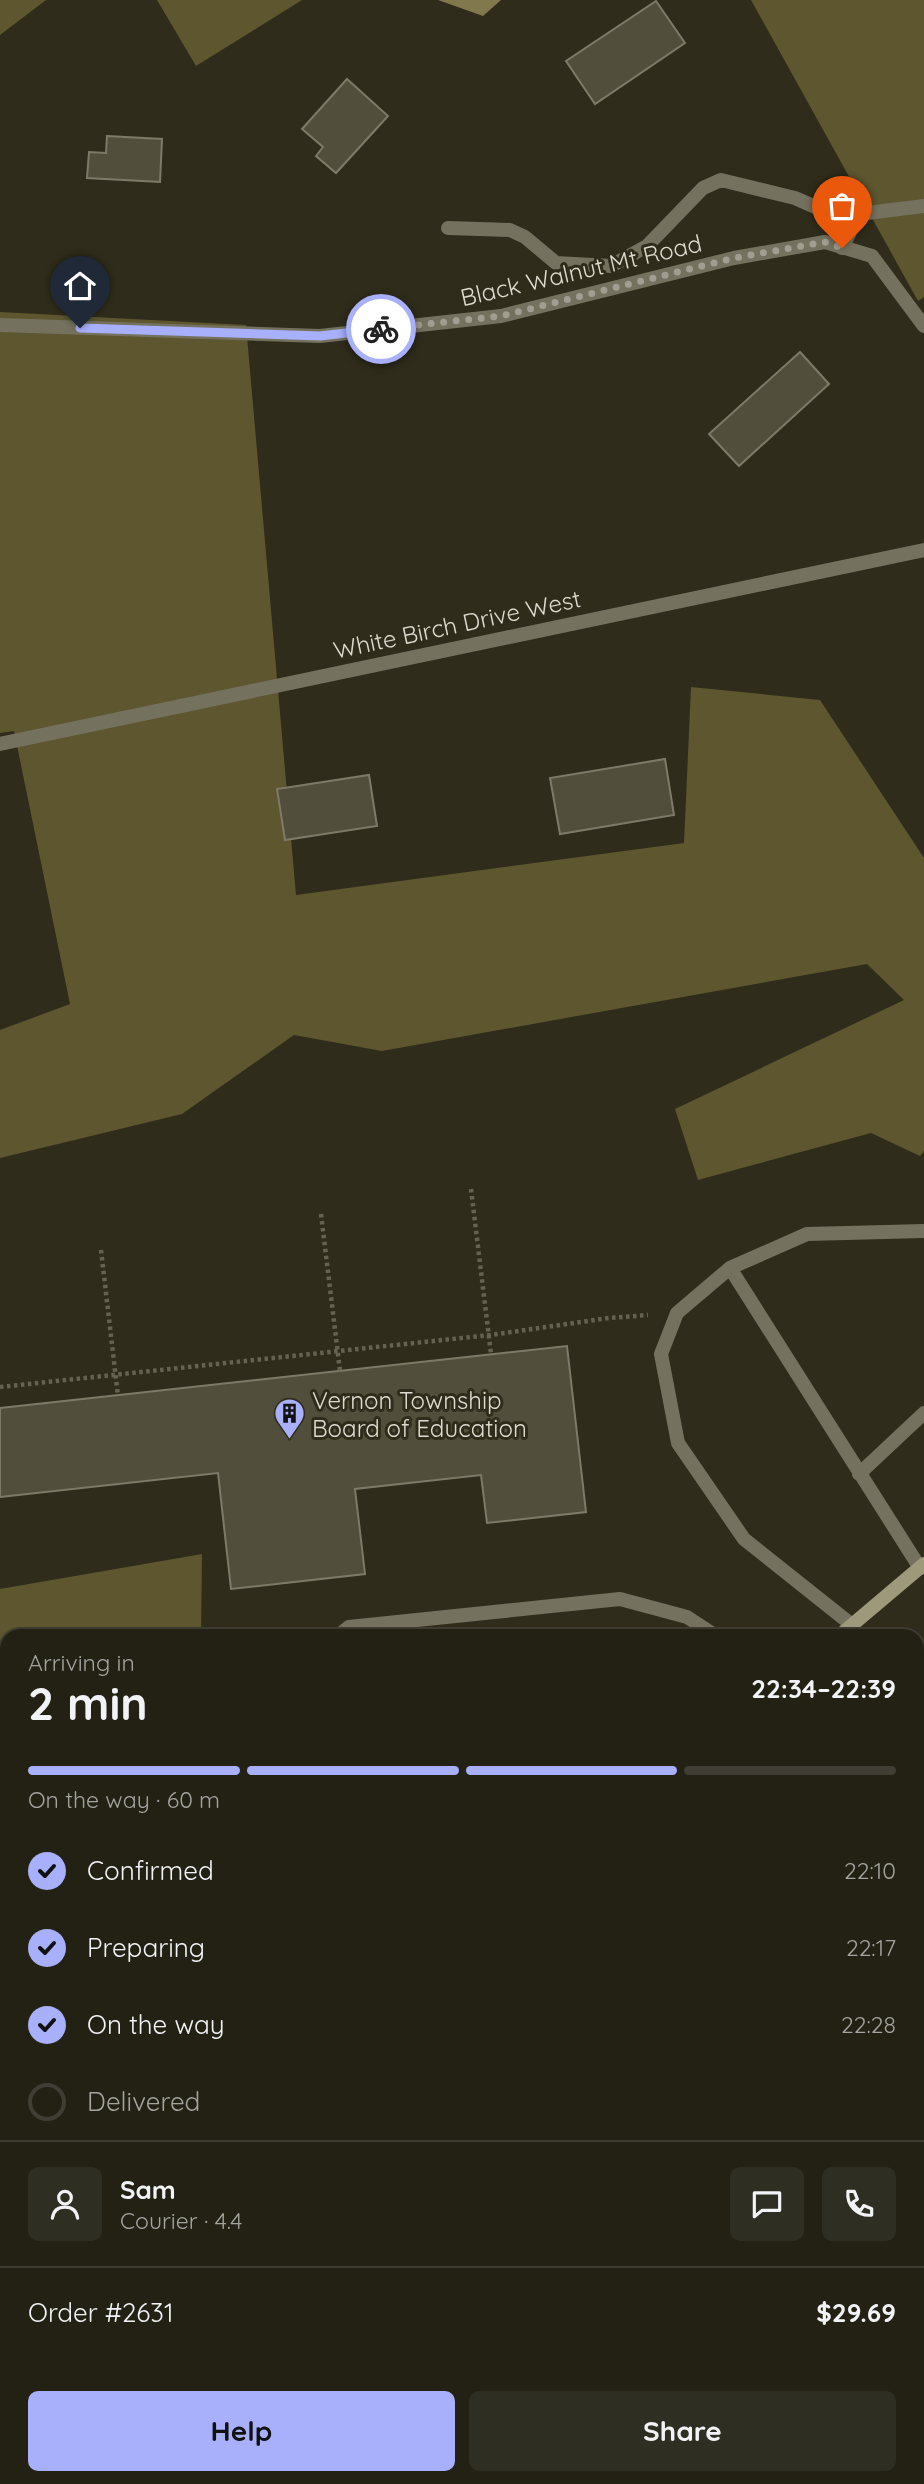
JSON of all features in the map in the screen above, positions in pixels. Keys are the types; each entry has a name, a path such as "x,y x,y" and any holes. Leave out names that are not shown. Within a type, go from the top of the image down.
{"street":[{"path":"448,228 510,230 525,237 556,263 611,266 647,246 703,188 721,180 795,198 854,225"},
{"path":"842,248 859,214 924,206"},
{"name":"Black Walnut Mt Road","path":"0,325 320,336 501,316 734,258 825,242 872,256 924,326"},
{"name":"White Birch Drive West","path":"0,744 924,550"},
{"path":"852,1625 744,1539 678,1443 661,1354 677,1313 730,1268 807,1234 924,1231"},
{"path":"730,1268 859,1474 922,1566 847,1629"},
{"path":"859,1474 924,1413"},
{"path":"347,1629 620,1599 687,1617 705,1629"}],"path":[{"path":"471,1189 491,1354"},
{"path":"321,1214 340,1371"},
{"path":"101,1250 118,1396"},
{"path":"0,1387 490,1335 609,1318 677,1313"}],"shaded area":[{"path":"0,0 46,0 0,35"},
{"path":"157,0 302,0 196,66"},
{"path":"438,0 501,0 483,16"},
{"path":"751,0 924,0 924,297 918,301"},
{"path":"0,312 246,325 296,895 684,843 691,687 820,700 924,858 924,1151 920,1156 871,1133 698,1180 675,1109 904,1000 867,964 382,1051 294,1035 182,1114 0,1158 0,1030 70,1004 14,731 0,733"},
{"path":"202,1554 201,1629 0,1629 0,1589"}],"building":[{"path":"656,1 685,43 595,104 566,61"},
{"path":"347,79 388,116 336,173 316,156 323,147 302,129"},
{"path":"107,136 162,139 160,182 87,178 89,152 106,153"},
{"path":"800,352 829,384 739,466 709,434"},
{"path":"665,759 674,815 560,834 550,778"},
{"path":"369,775 377,826 285,840 277,789"},
{"name":"Vernon Township Board of Education","path":"567,1346 586,1512 487,1523 481,1475 355,1489 365,1574 231,1589 218,1473 0,1497 0,1408"}],"way so far":[{"path":"381,329 501,316 734,258 825,242 842,248"}],"place":[{"name":"Vernon Township Board of Education","path":"289,1441"}],"route":[{"path":"80,328 320,336 381,329"}]}
